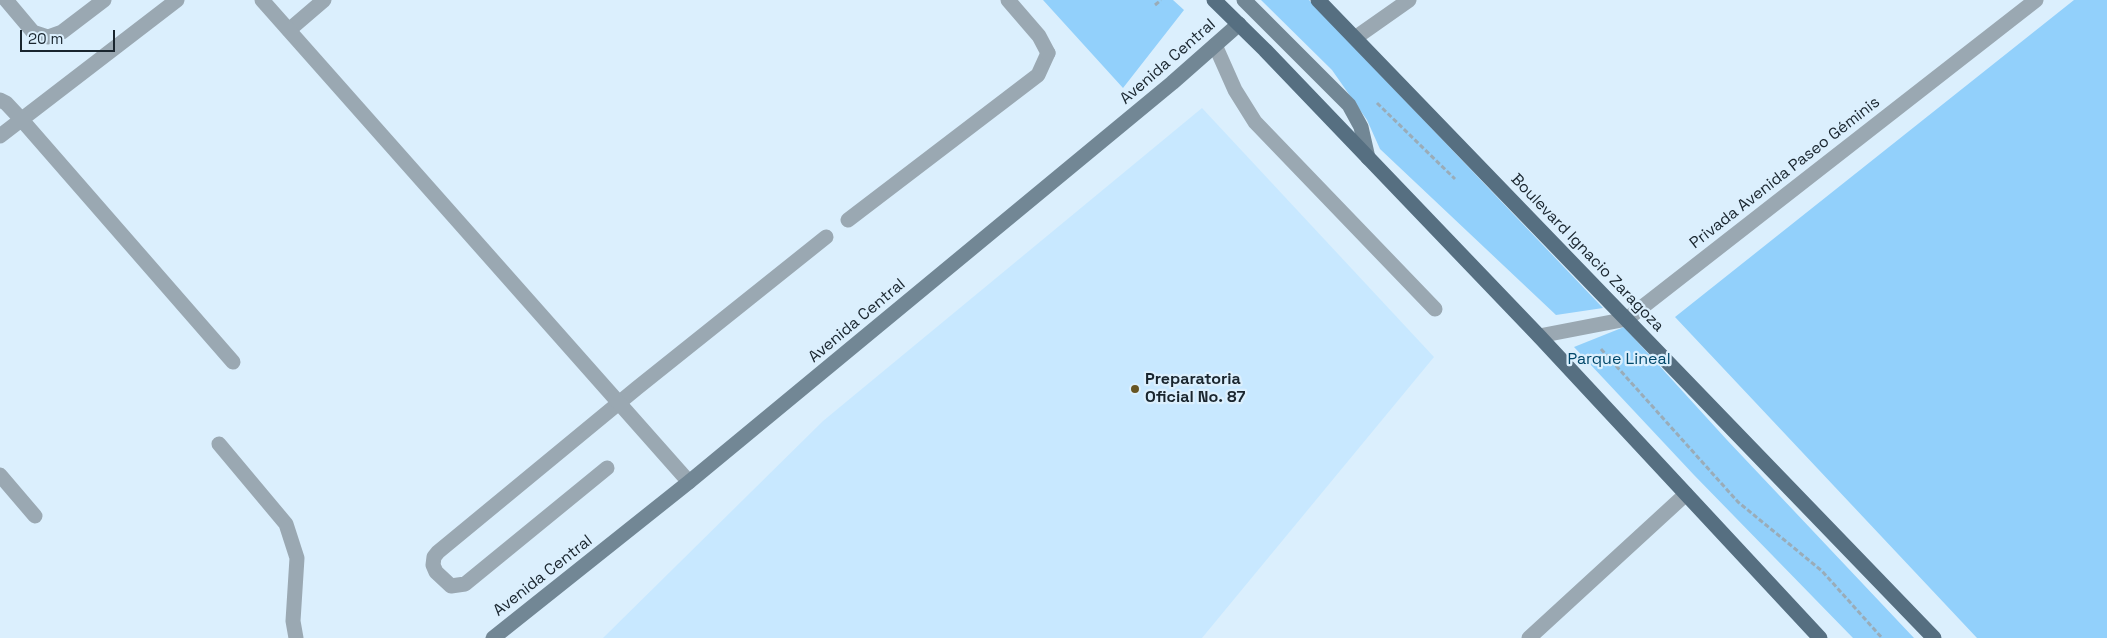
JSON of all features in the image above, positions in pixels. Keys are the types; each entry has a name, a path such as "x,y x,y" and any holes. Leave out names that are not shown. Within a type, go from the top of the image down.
{"main road":[{"path":"1214,0 1539,336 1820,638"},
{"path":"1244,0 1349,104 1362,127 1368,158"},
{"name":"Boulevard Ignacio Zaragoza","path":"1318,0 1934,638"},
{"name":"Avenida Central","path":"493,638 689,482 1165,90 1239,24"}],"street":[{"path":"6,0 33,32 48,37 62,32 104,0"},
{"path":"0,136 177,0"},
{"path":"262,0 689,482"},
{"path":"289,30 324,0"},
{"path":"848,220 1038,75 1048,52 1039,36 1008,0"},
{"path":"1356,38 1409,0"},
{"name":"Privada Avenida Paseo Géminis","path":"1539,336 1627,319 2036,0"},
{"path":"1215,45 1236,90 1255,122 1435,309"},
{"path":"0,100 6,103 21,119 233,362"},
{"path":"607,468 465,584 451,586 436,572 434,557 438,552 826,237"},
{"path":"219,444 286,524 297,558 293,621 296,638"},
{"path":"0,475 35,516"},
{"path":"1529,638 1686,494"}],"path":[{"path":"1155,5 1161,0"},
{"path":"1372,98 1456,180"},
{"path":"1600,348 1738,502 1822,571 1882,638"}],"shaded area":[{"name":"Preparatoria Oficial No. 87","path":"1202,108 1434,357 1202,638 603,638 823,421"}],"green space":[{"path":"1043,0 1173,0 1184,10 1123,88"},
{"name":"Parque Lineal","path":"1261,0 1309,0 1603,308 1556,315 1380,149 1367,120 1332,70"},
{"path":"2074,0 2107,0 2107,638 1977,638 1675,317"},
{"name":"Parque Lineal","path":"1624,327 1727,440 1914,638 1853,638 1694,475 1574,347"}],"place":[{"name":"Preparatoria Oficial No. 87","path":"1135,389"}]}
